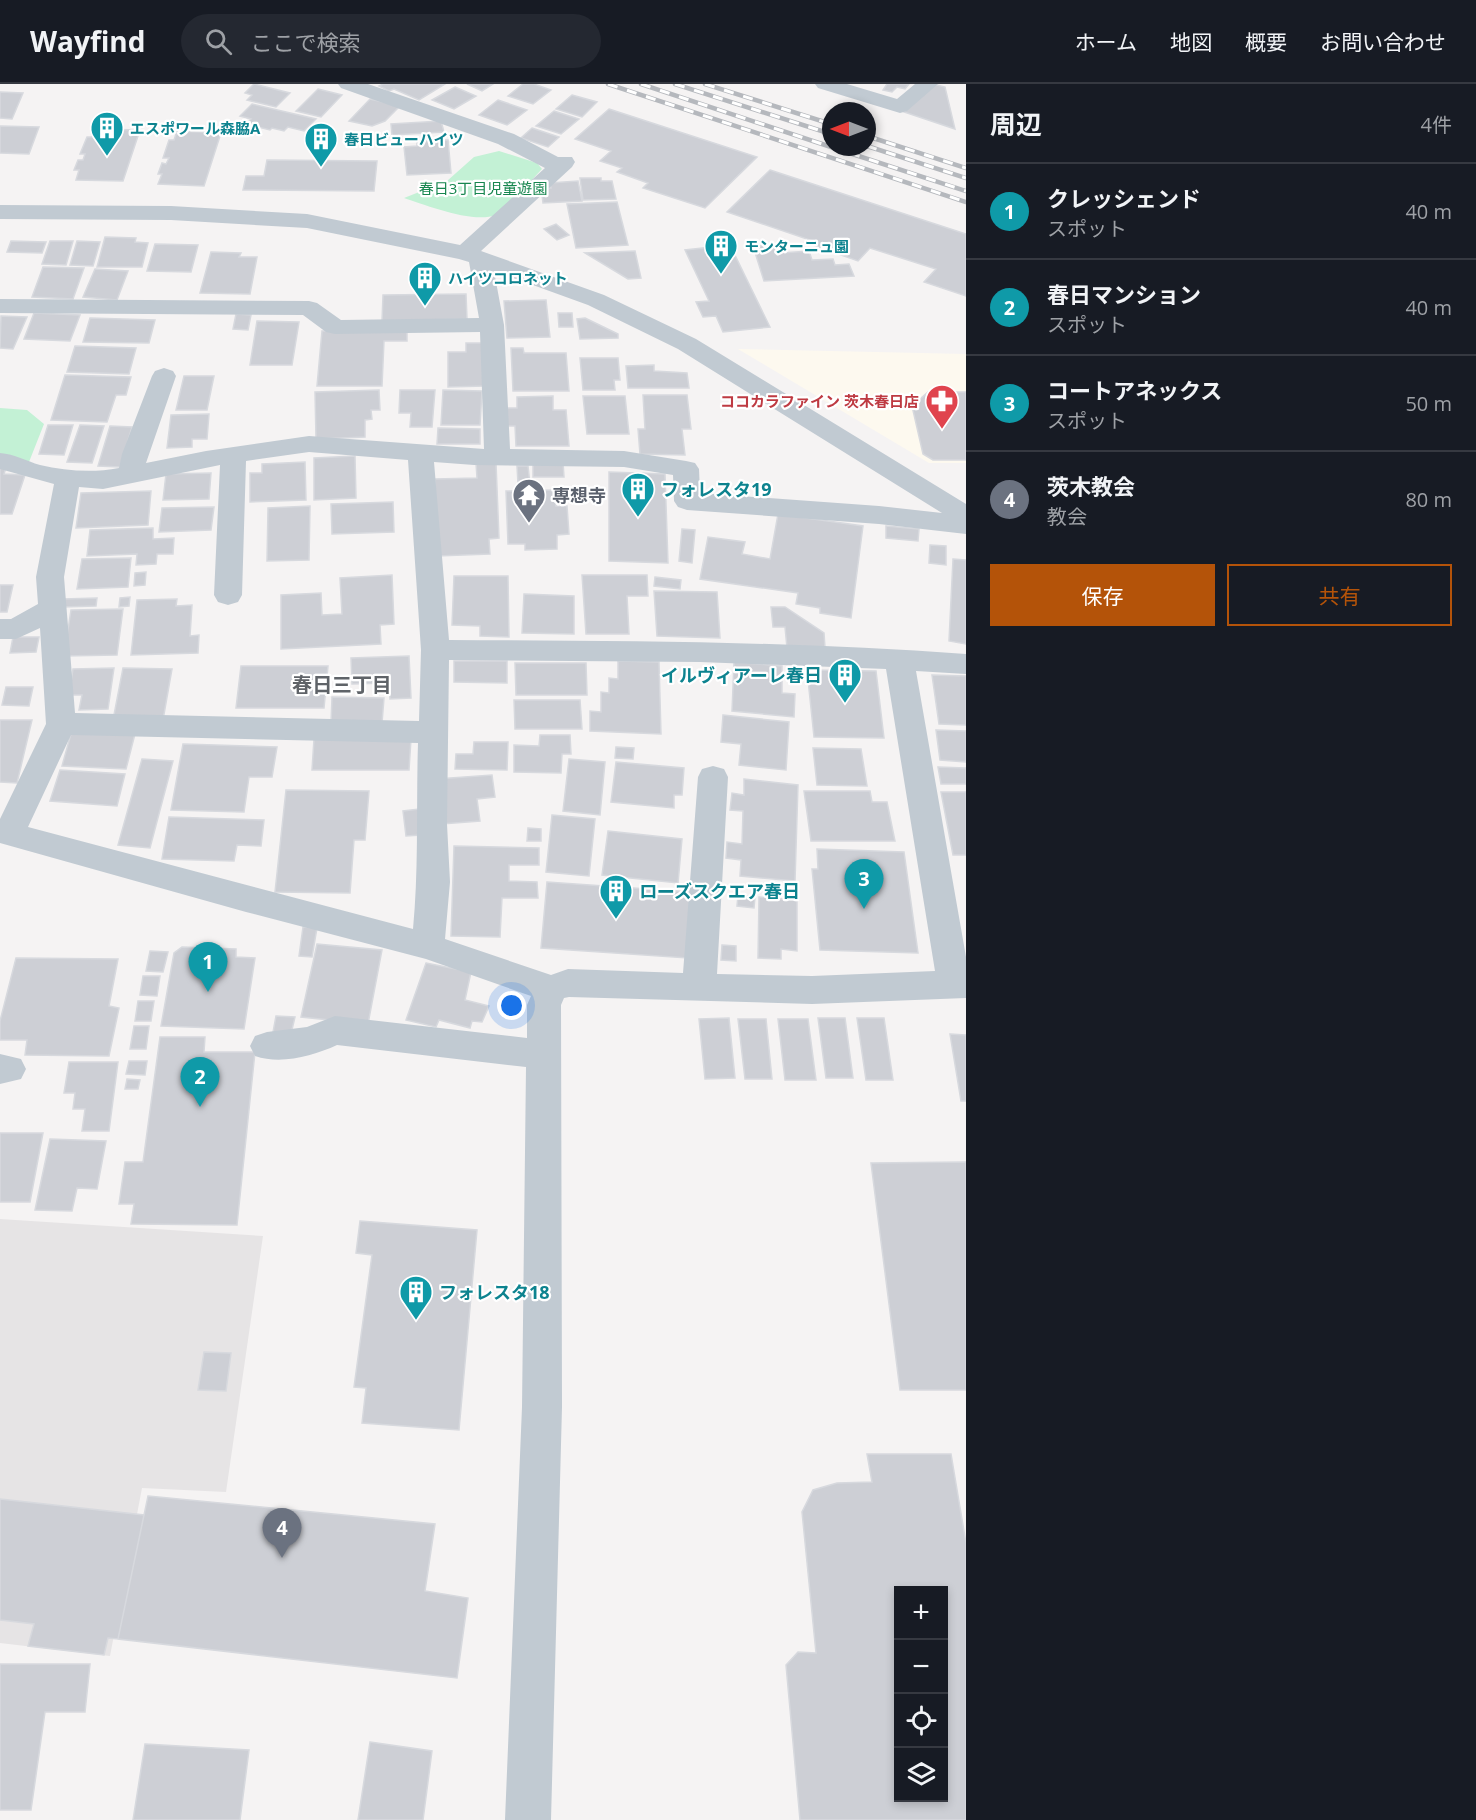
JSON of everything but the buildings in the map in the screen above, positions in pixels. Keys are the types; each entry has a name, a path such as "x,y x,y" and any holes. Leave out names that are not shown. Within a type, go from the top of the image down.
{"street":[{"path":"348,84 506,139 562,164 473,255"},
{"path":"825,84 900,107 927,84"},
{"path":"0,212 171,213 307,221 473,255 596,300 687,344 966,516"},
{"path":"473,255 492,326 497,457"},
{"path":"0,306 309,308 335,327 492,326"},
{"path":"131,474 135,454 164,376"},
{"path":"0,461 68,478 103,480 233,455 309,444 497,457 624,459 686,469 687,501 879,515 966,525"},
{"path":"420,453 435,650 431,824 435,882 428,946"},
{"path":"228,595 233,455"},
{"path":"68,478 50,577 62,724 5,832 246,899 428,946 551,989 567,983 812,990 960,984 899,658"},
{"path":"0,629 16,629 53,608"},
{"path":"435,650 721,651 899,658 966,664"},
{"path":"62,724 433,732"},
{"path":"699,987 712,777"},
{"path":"528,1820 542,1407 544,1005 551,989"},
{"path":"267,1046 311,1041 335,1030 544,1055"}],"shaded area":[{"path":"738,349 966,354 966,463 929,463"},
{"path":"0,1219 263,1236 226,1492 142,1488 110,1656 0,1643"}],"green space":[{"name":"春日3丁目児童遊園","path":"499,151 537,163 542,169 512,202 496,215 475,217 463,215 404,198 447,181 474,157"},
{"path":"0,408 27,410 44,424 29,462 0,454"}],"railway":[{"path":"608,84 966,202"},
{"path":"641,84 966,191"},
{"path":"675,84 822,131"},
{"path":"705,84 822,121"},
{"path":"876,139 966,168"},
{"path":"876,149 966,178"}],"place":[{"name":"エスポワール森脇A","path":"107,157"},
{"name":"春日ビューハイツ","path":"321,168"},
{"name":"モンターニュ園","path":"721,275"},
{"name":"ハイツコロネット","path":"425,307"},
{"name":"ココカラファイン 茨木春日店","path":"942,430"},
{"name":"フォレスタ19","path":"638,518"},
{"name":"専想寺","path":"529,524"},
{"name":"イルヴィアーレ春日","path":"845,704"},
{"name":"コートアネックス","path":"864,909"},
{"name":"ローズスクエア春日","path":"616,920"},
{"name":"クレッシェンド","path":"208,992"},
{"name":"春日マンション","path":"200,1107"},
{"name":"フォレスタ18","path":"416,1321"},
{"name":"茨木教会","path":"282,1558"}],"district":[{"name":"春日三丁目","path":"342,684"}]}
